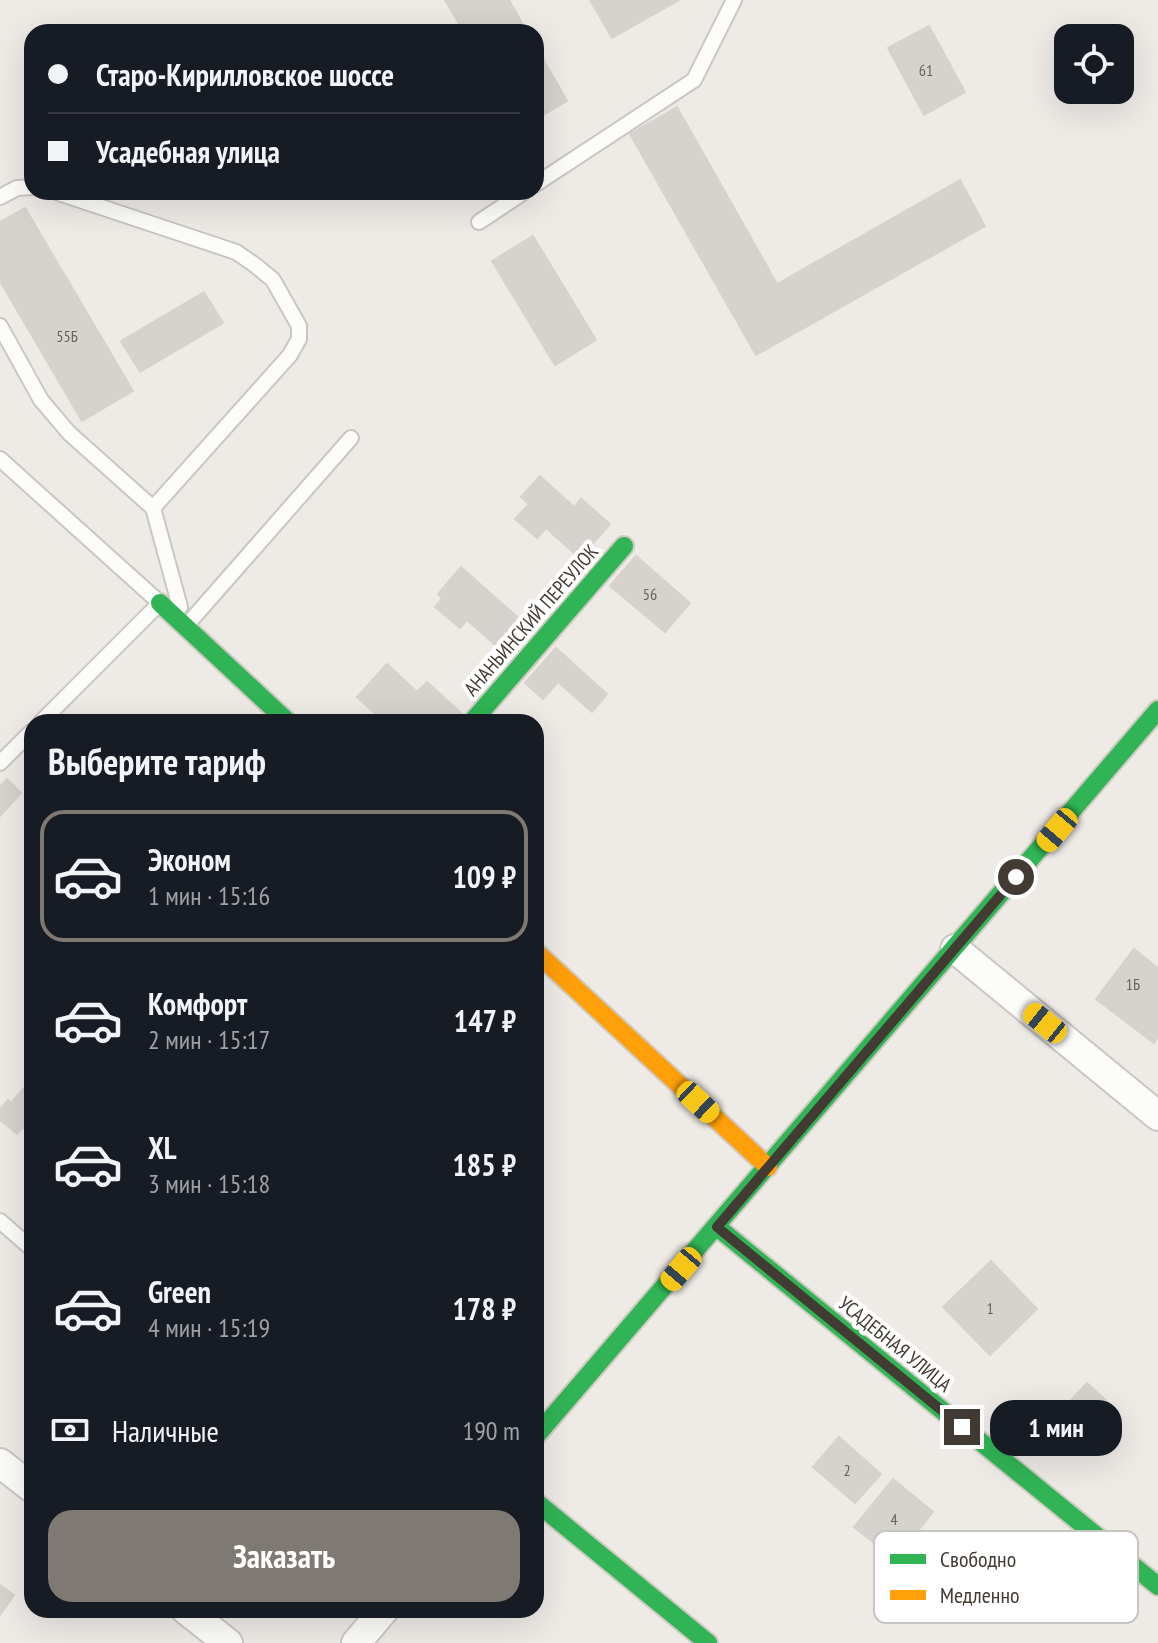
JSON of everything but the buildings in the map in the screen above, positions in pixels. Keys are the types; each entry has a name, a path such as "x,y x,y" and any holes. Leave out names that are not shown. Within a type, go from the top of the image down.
{"street":[{"name":"АНАНЬИНСКИЙ ПЕРЕУЛОК","path":"479,714 624,546"},
{"path":"160,603 279,714"},
{"path":"544,1427 1158,710"},
{"path":"955,949 1158,1116"},
{"path":"544,959 768,1167"},
{"name":"УСАДЕБНАЯ УЛИЦА","path":"717,1227 1090,1531"},
{"path":"0,1463 24,1482"},
{"path":"544,1509 708,1643"},
{"name":"УСАДЕБНАЯ УЛИЦА","path":"1138,1570 1158,1586"},
{"path":"196,1618 228,1643"},
{"path":"356,1643 377,1618"}],"lane":[{"path":"544,179 694,80 734,0"},
{"path":"0,197 24,188"},
{"path":"80,200 236,252 273,280 299,326 299,339 290,355 153,508"},
{"path":"479,222 512,200"},
{"path":"0,326 41,400 69,433 153,508 185,626"},
{"path":"185,626 351,438"},
{"path":"0,459 160,603 49,714"},
{"path":"0,763 24,739"},
{"path":"0,1221 24,1242"}],"traffic: fast":[{"path":"479,714 624,546"},
{"path":"160,603 279,714"},
{"path":"544,1427 1158,710"},
{"path":"717,1227 1090,1531"},
{"path":"544,1509 708,1643"},
{"path":"1138,1570 1158,1586"}],"traffic: slow":[{"path":"544,959 768,1167"}],"route":[{"path":"962,1427 717,1227 1016,877"}]}
